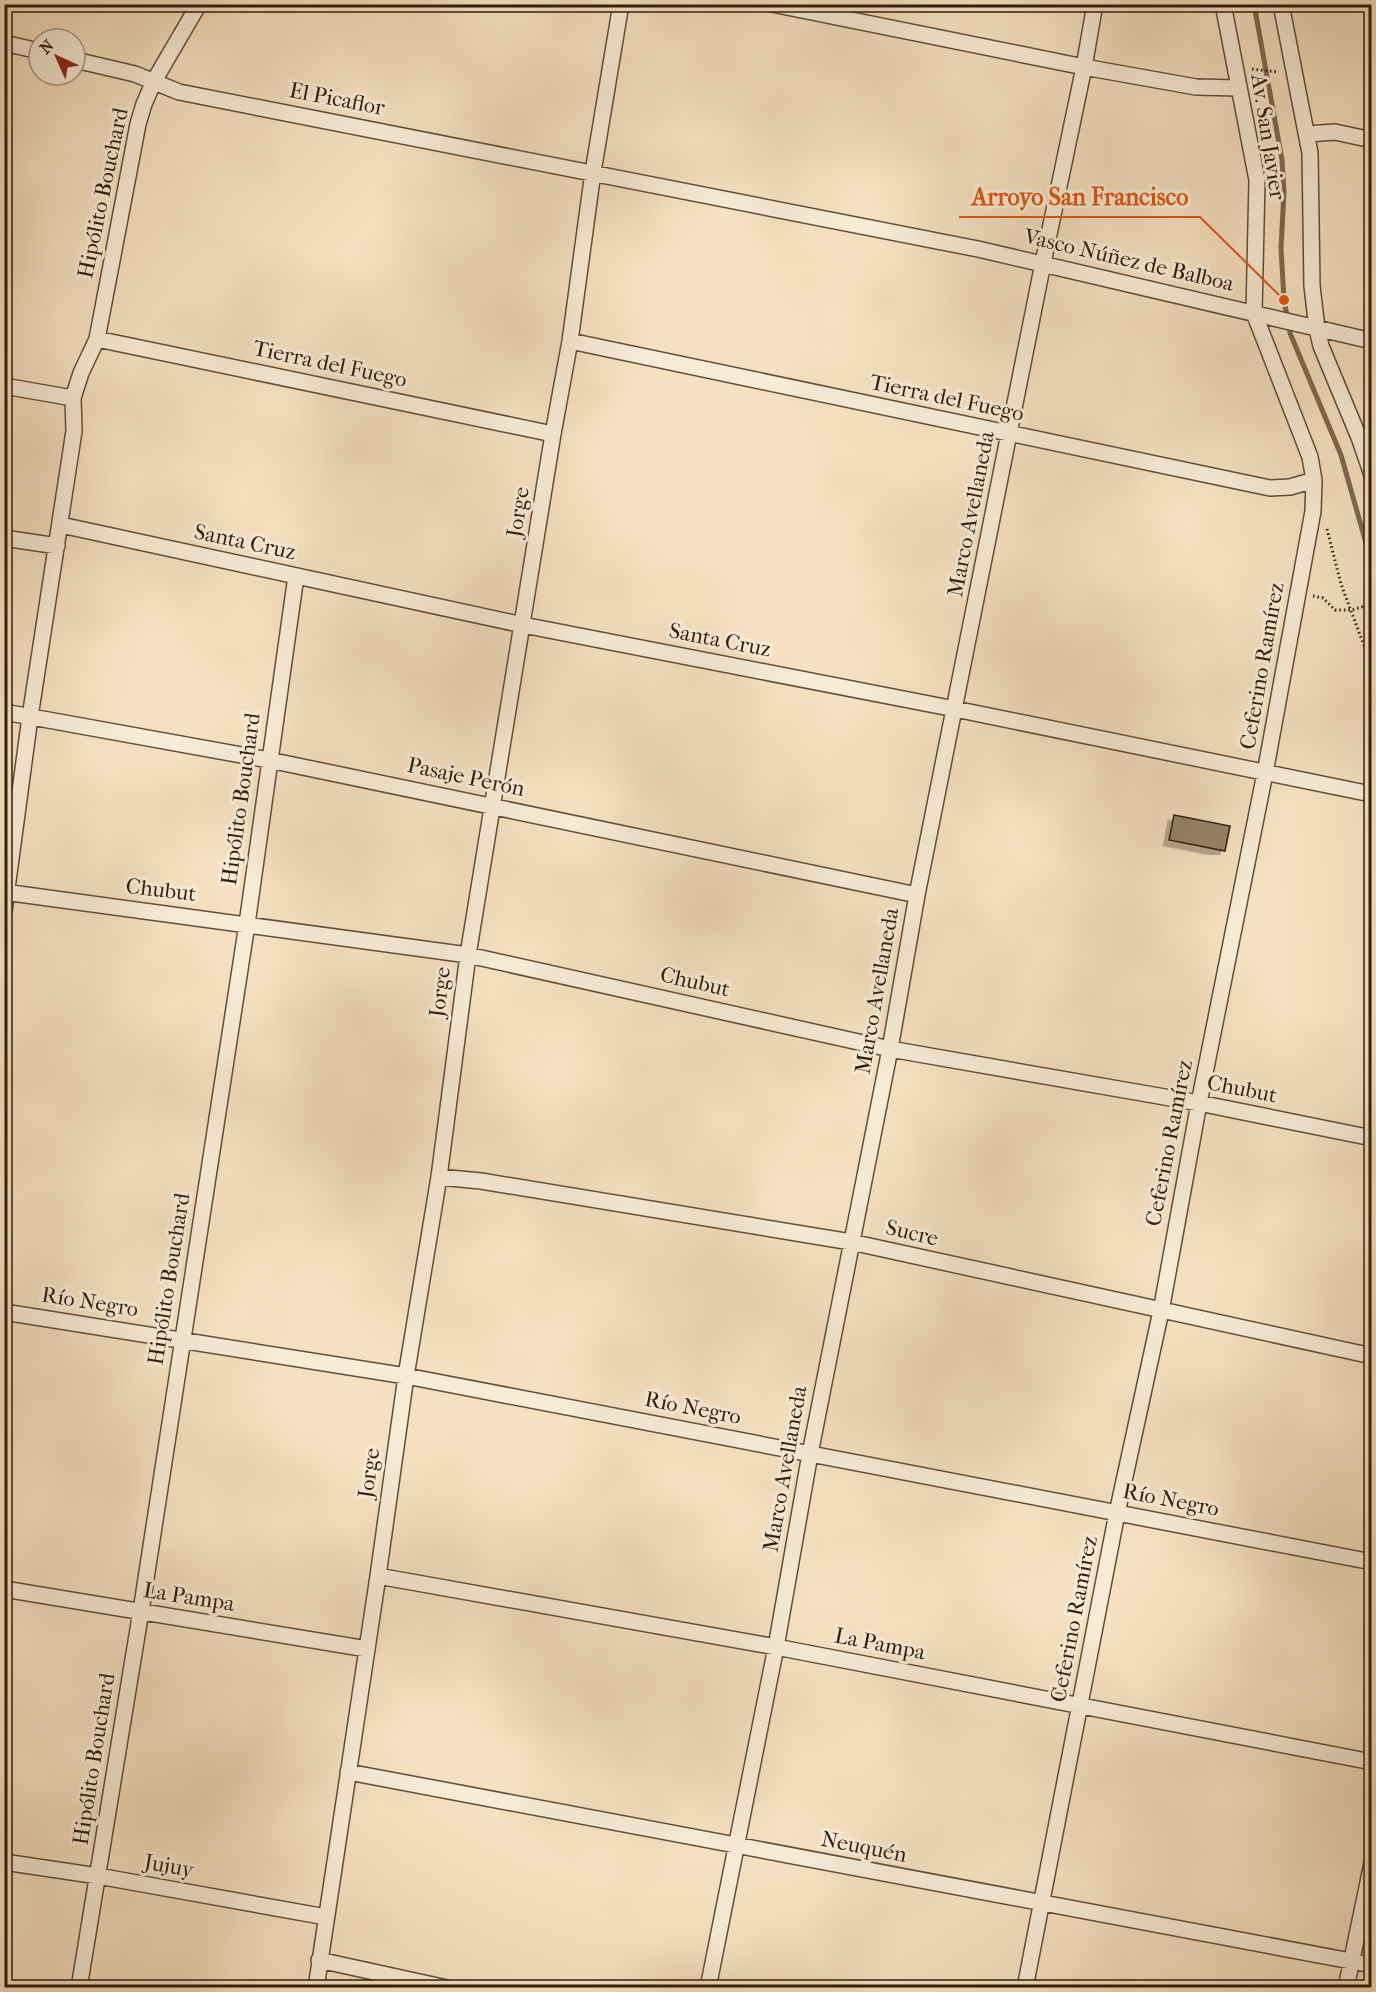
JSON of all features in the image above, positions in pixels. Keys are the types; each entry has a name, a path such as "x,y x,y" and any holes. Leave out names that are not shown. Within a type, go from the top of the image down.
{"street":[{"name":"Hipólito Bouchard","path":"73,398 81,373 98,339 138,124 144,104 154,81 199,4"},
{"name":"Jorge","path":"316,1988 406,1376 439,1177 468,955 570,341 593,172 621,4"},
{"path":"772,4 1084,67 1196,87 1239,88"},
{"name":"Marco Avellaneda","path":"708,1988 776,1647 810,1454 890,1049 917,895 1095,4"},
{"name":"Av. San Javier","path":"1223,4 1257,180 1260,315"},
{"path":"1281,4 1310,153 1312,286 1310,327 1321,346 1360,440 1371,475"},
{"path":"4,44 27,49"},
{"name":"El Picaflor","path":"87,63 135,74 179,92 593,172"},
{"path":"1307,134 1335,132 1371,140"},
{"name":"Vasco Núñez de Balboa","path":"593,172 1043,263 1371,341"},
{"name":"Ceferino Ramírez","path":"1025,1988 1117,1513 1161,1311 1313,511 1314,480 1310,458 1260,315"},
{"name":"Tierra del Fuego","path":"98,339 553,434"},
{"name":"Tierra del Fuego","path":"570,341 1270,488 1290,487 1314,480"},
{"path":"4,387 73,398 74,431 30,717 4,910"},
{"name":"Santa Cruz","path":"61,525 523,625 955,709 1366,793 1371,796"},
{"path":"4,538 57,546"},
{"name":"Hipólito Bouchard","path":"80,1988 141,1611 247,924 296,576"},
{"name":"Pasaje Perón","path":"4,712 269,759 917,895"},
{"name":"Chubut","path":"6,892 468,955 890,1049 1199,1103 1371,1138"},
{"name":"Sucre","path":"439,1177 481,1181 851,1242 1371,1356"},
{"name":"Río Negro","path":"4,1311 406,1376 1371,1562"},
{"name":"La Pampa","path":"378,1576 776,1647 1371,1762"},
{"name":"La Pampa","path":"4,1589 367,1649"},
{"name":"Neuquén","path":"348,1772 1371,1965"},
{"name":"Jujuy","path":"4,1862 98,1876 326,1917"},
{"path":"1346,1988 1371,1863"},
{"path":"319,1960 447,1988"}],"path":[{"path":"1255,69 1278,72"},
{"path":"1327,528 1341,584 1371,667"},
{"path":"1298,593 1323,598 1335,610 1371,604"}],"building":[{"path":"1174,815 1230,826 1225,851 1169,840"}],"waterway":[{"path":"1254,4 1282,160 1284,192 1281,248 1284,300 1290,333 1341,455 1372,564"}],"place":[{"name":"Arroyo San Francisco","path":"1284,300"}]}
